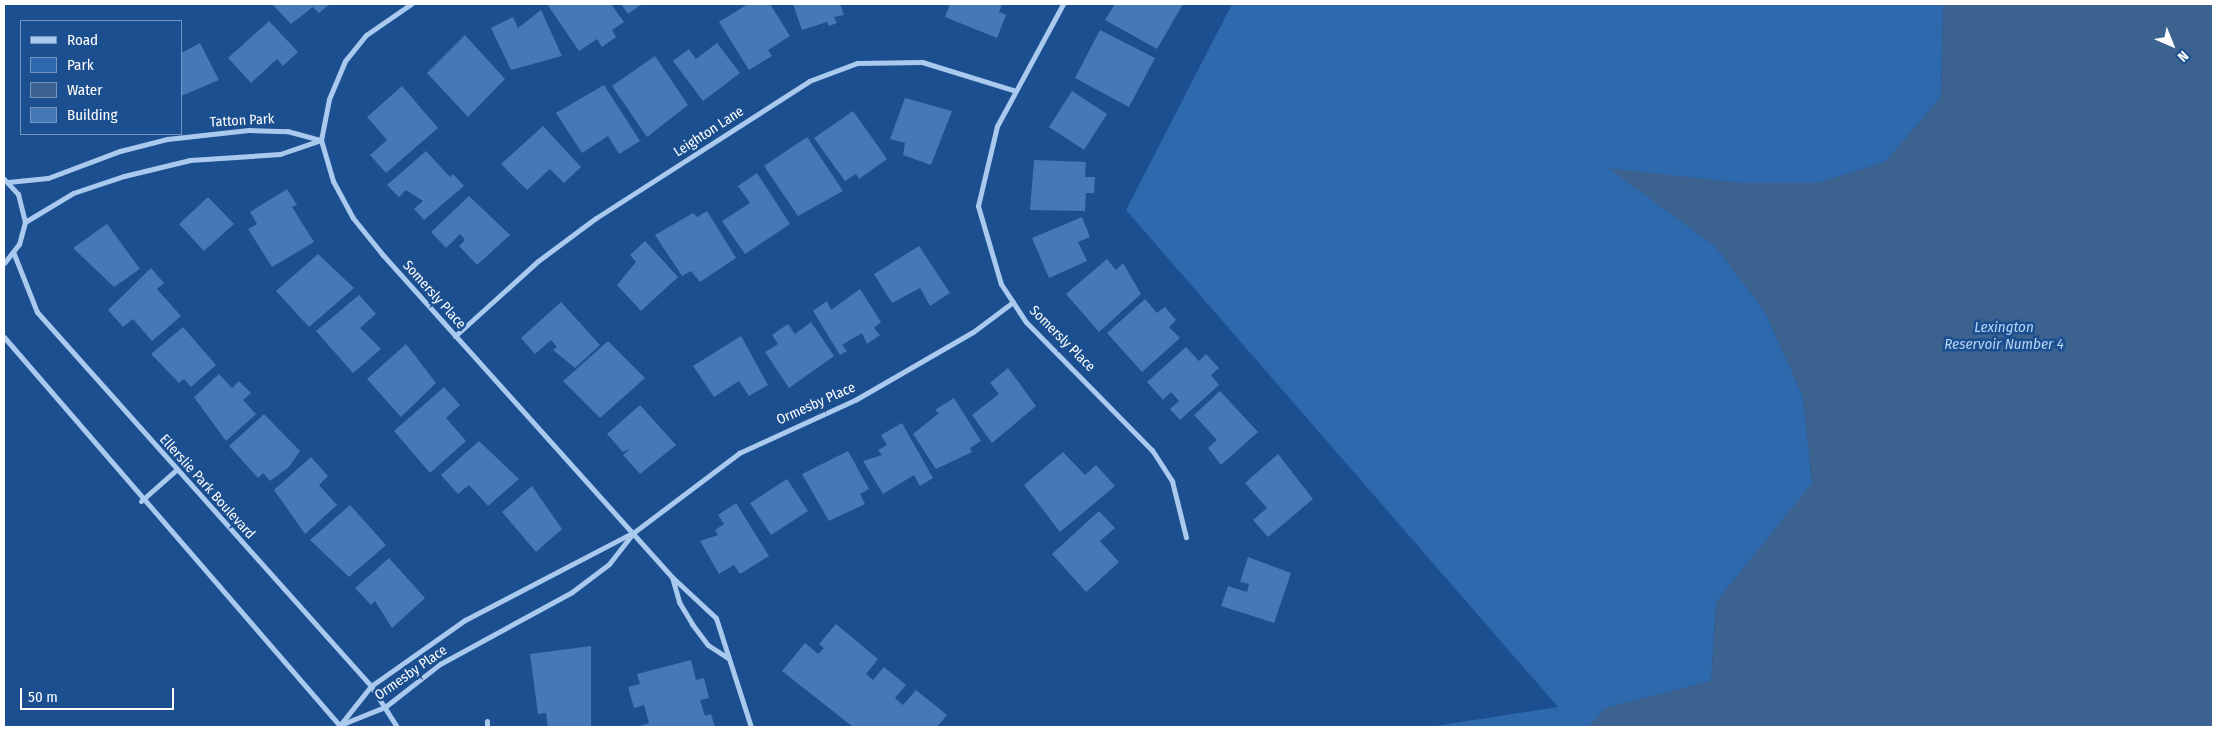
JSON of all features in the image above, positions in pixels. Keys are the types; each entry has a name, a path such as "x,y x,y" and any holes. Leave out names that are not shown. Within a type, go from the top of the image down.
{"street":[{"name":"Somersly Place","path":"411,4 366,35 346,61 329,99 321,140 333,181 353,218 455,336 672,577 716,618 724,632 728,658 751,727"},
{"name":"Somersly Place","path":"1063,4 997,126 978,206 990,256 1013,302 1026,322 1152,450 1172,481 1186,537"},
{"name":"Leighton Lane","path":"455,336 538,261 596,218 809,81 857,63 922,62 1016,91"},
{"name":"Tatton Park","path":"6,180 48,178 120,151 168,139 250,130 287,131 321,140"},
{"path":"4,263 14,254 25,222 73,194 124,176 190,160 280,154 321,140"},
{"name":"Tatton Park","path":"6,180 20,201 25,222"},
{"name":"Ellerslie Park Boulevard","path":"14,254 36,312 371,686 397,727"},
{"name":"Ormesby Place","path":"340,726 371,686 465,620 633,533 739,453 854,400 973,332 1013,302"},
{"path":"4,338 142,501 340,726"},
{"path":"142,501 176,470"},
{"name":"Ormesby Place","path":"340,726 384,707 440,664 572,592 609,564 633,533"},
{"name":"Somersly Place","path":"672,577 679,602 692,624 708,644 728,658"}],"green space":[{"path":"1232,4 1943,4 1941,97 1885,162 1817,183 1742,183 1610,169 1716,247 1765,312 1803,397 1812,484 1716,602 1711,681 1606,708 1588,727 1428,727 1558,707 1126,210"}],"water":[{"name":"Lexington Reservoir Number 4","path":"1943,4 2213,4 2213,727 1588,727 1605,708 1711,681 1716,602 1812,483 1803,397 1765,312 1716,247 1608,168 1742,183 1817,183 1885,162 1941,97"}],"building":[{"path":"272,4 330,4 319,13 313,7 291,24"},
{"path":"547,4 611,4 624,22 612,30 616,37 602,47 597,39 579,51"},
{"path":"621,4 642,4 628,14"},
{"path":"748,4 770,4 790,36 768,50 772,56 749,70 719,22"},
{"path":"793,4 840,4 844,15 834,17 837,23 829,26 827,22 802,30"},
{"path":"950,4 1002,4 999,12 1006,15 997,38 945,17"},
{"path":"1115,4 1183,4 1157,49 1105,20"},
{"path":"541,10 562,56 511,70 491,28 513,17 518,28"},
{"path":"269,21 298,52 283,66 277,59 251,83 228,58"},
{"path":"1100,30 1155,58 1129,107 1075,78"},
{"path":"465,35 505,79 468,117 427,73"},
{"path":"200,43 219,80 182,96 182,52"},
{"path":"717,43 740,73 703,101 673,61 689,49 696,59"},
{"path":"655,56 688,105 647,137 612,86"},
{"path":"604,85 640,141 619,154 608,136 582,153 556,113"},
{"path":"402,86 438,128 386,173 370,155 387,140 367,117"},
{"path":"1072,91 1107,114 1084,150 1049,127"},
{"path":"905,98 952,111 931,165 903,155 905,143 890,139"},
{"path":"853,111 887,159 859,179 856,174 845,181 814,138"},
{"path":"543,126 581,167 564,183 550,169 527,190 501,164"},
{"path":"807,137 843,191 798,216 764,166"},
{"path":"426,151 450,177 453,174 464,186 424,220 414,209 423,201 406,190 399,197 387,185"},
{"path":"1034,160 1086,162 1085,177 1095,177 1094,193 1086,193 1085,211 1030,210"},
{"path":"757,173 790,224 745,254 722,221 750,203 738,186"},
{"path":"287,189 297,205 292,207 314,242 272,267 248,229 257,224 250,212"},
{"path":"469,196 510,235 477,265 459,246 465,240 460,234 446,248 431,232"},
{"path":"208,197 234,224 204,251 179,224"},
{"path":"707,211 736,258 700,282 691,271 682,276 655,235 693,213 697,217"},
{"path":"1082,217 1090,237 1078,242 1087,261 1049,278 1032,238"},
{"path":"107,224 140,269 114,287 73,248"},
{"path":"645,241 678,277 641,311 617,285 636,262 630,255"},
{"path":"919,246 950,293 930,306 920,288 892,303 874,274"},
{"path":"318,254 354,288 309,327 276,291"},
{"path":"1107,259 1116,270 1123,263 1141,294 1099,332 1066,294"},
{"path":"151,268 164,283 157,289 181,316 152,341 133,319 123,327 108,310"},
{"path":"860,289 881,322 874,328 880,335 867,344 862,333 842,345 847,351 840,355 813,311 827,301 831,310"},
{"path":"359,295 376,314 360,328 381,349 353,373 316,331"},
{"path":"1145,299 1157,313 1165,307 1176,320 1169,327 1180,338 1142,372 1107,333"},
{"path":"561,302 600,345 575,368 553,350 557,347 551,340 535,354 521,338"},
{"path":"811,322 834,356 789,388 765,352 778,344 772,335 788,324 795,334"},
{"path":"183,327 216,365 191,387 184,379 179,383 151,354"},
{"path":"741,336 768,385 749,396 739,381 714,397 693,366"},
{"path":"608,341 645,378 600,418 563,381"},
{"path":"406,344 436,383 401,417 367,379"},
{"path":"1186,347 1199,361 1206,354 1219,368 1211,375 1219,385 1180,420 1170,409 1179,401 1171,392 1163,400 1147,382"},
{"path":"1008,368 1036,406 992,443 972,415 999,394 990,383"},
{"path":"219,374 232,388 239,381 251,393 243,400 256,414 226,441 194,397"},
{"path":"444,387 460,405 446,418 466,441 430,473 394,431"},
{"path":"1220,391 1258,432 1221,465 1208,448 1217,440 1194,415"},
{"path":"954,398 981,441 970,448 972,452 936,469 913,434 939,413 935,410"},
{"path":"640,405 676,445 640,474 623,455 630,449 623,452 607,434"},
{"path":"264,414 300,451 289,467 270,481 263,473 258,478 229,446"},
{"path":"902,423 933,478 920,486 914,475 883,494 863,461 882,455 878,450 887,445 881,435"},
{"path":"479,441 519,479 488,506 469,485 458,494 441,475"},
{"path":"848,451 869,489 860,494 865,504 829,521 802,474"},
{"path":"1063,452 1085,475 1096,465 1115,486 1060,532 1024,485"},
{"path":"1278,454 1313,499 1268,537 1253,520 1267,508 1245,483"},
{"path":"311,457 328,476 319,485 337,505 305,534 274,490"},
{"path":"787,479 808,511 771,535 750,503"},
{"path":"532,486 562,529 536,552 502,512"},
{"path":"736,503 769,556 740,574 734,565 719,574 700,541 718,535 715,530 724,524 718,515"},
{"path":"350,505 386,545 349,577 310,540"},
{"path":"1099,511 1115,528 1100,541 1119,562 1086,592 1052,554"},
{"path":"1248,557 1291,573 1274,623 1221,606 1228,586 1247,592 1249,584 1240,582"},
{"path":"389,558 425,598 392,628 375,601 371,605 355,588"},
{"path":"836,624 878,659 866,674 873,680 884,667 906,685 895,698 903,705 916,690 947,715 937,727 853,727 782,671 805,643 818,654 824,648 819,644"},
{"path":"591,646 591,727 548,727 546,713 538,714 530,654"},
{"path":"691,660 696,680 704,678 709,698 700,700 705,716 711,714 715,727 637,727 649,723 644,705 634,708 628,687 640,684 637,674"}]}
